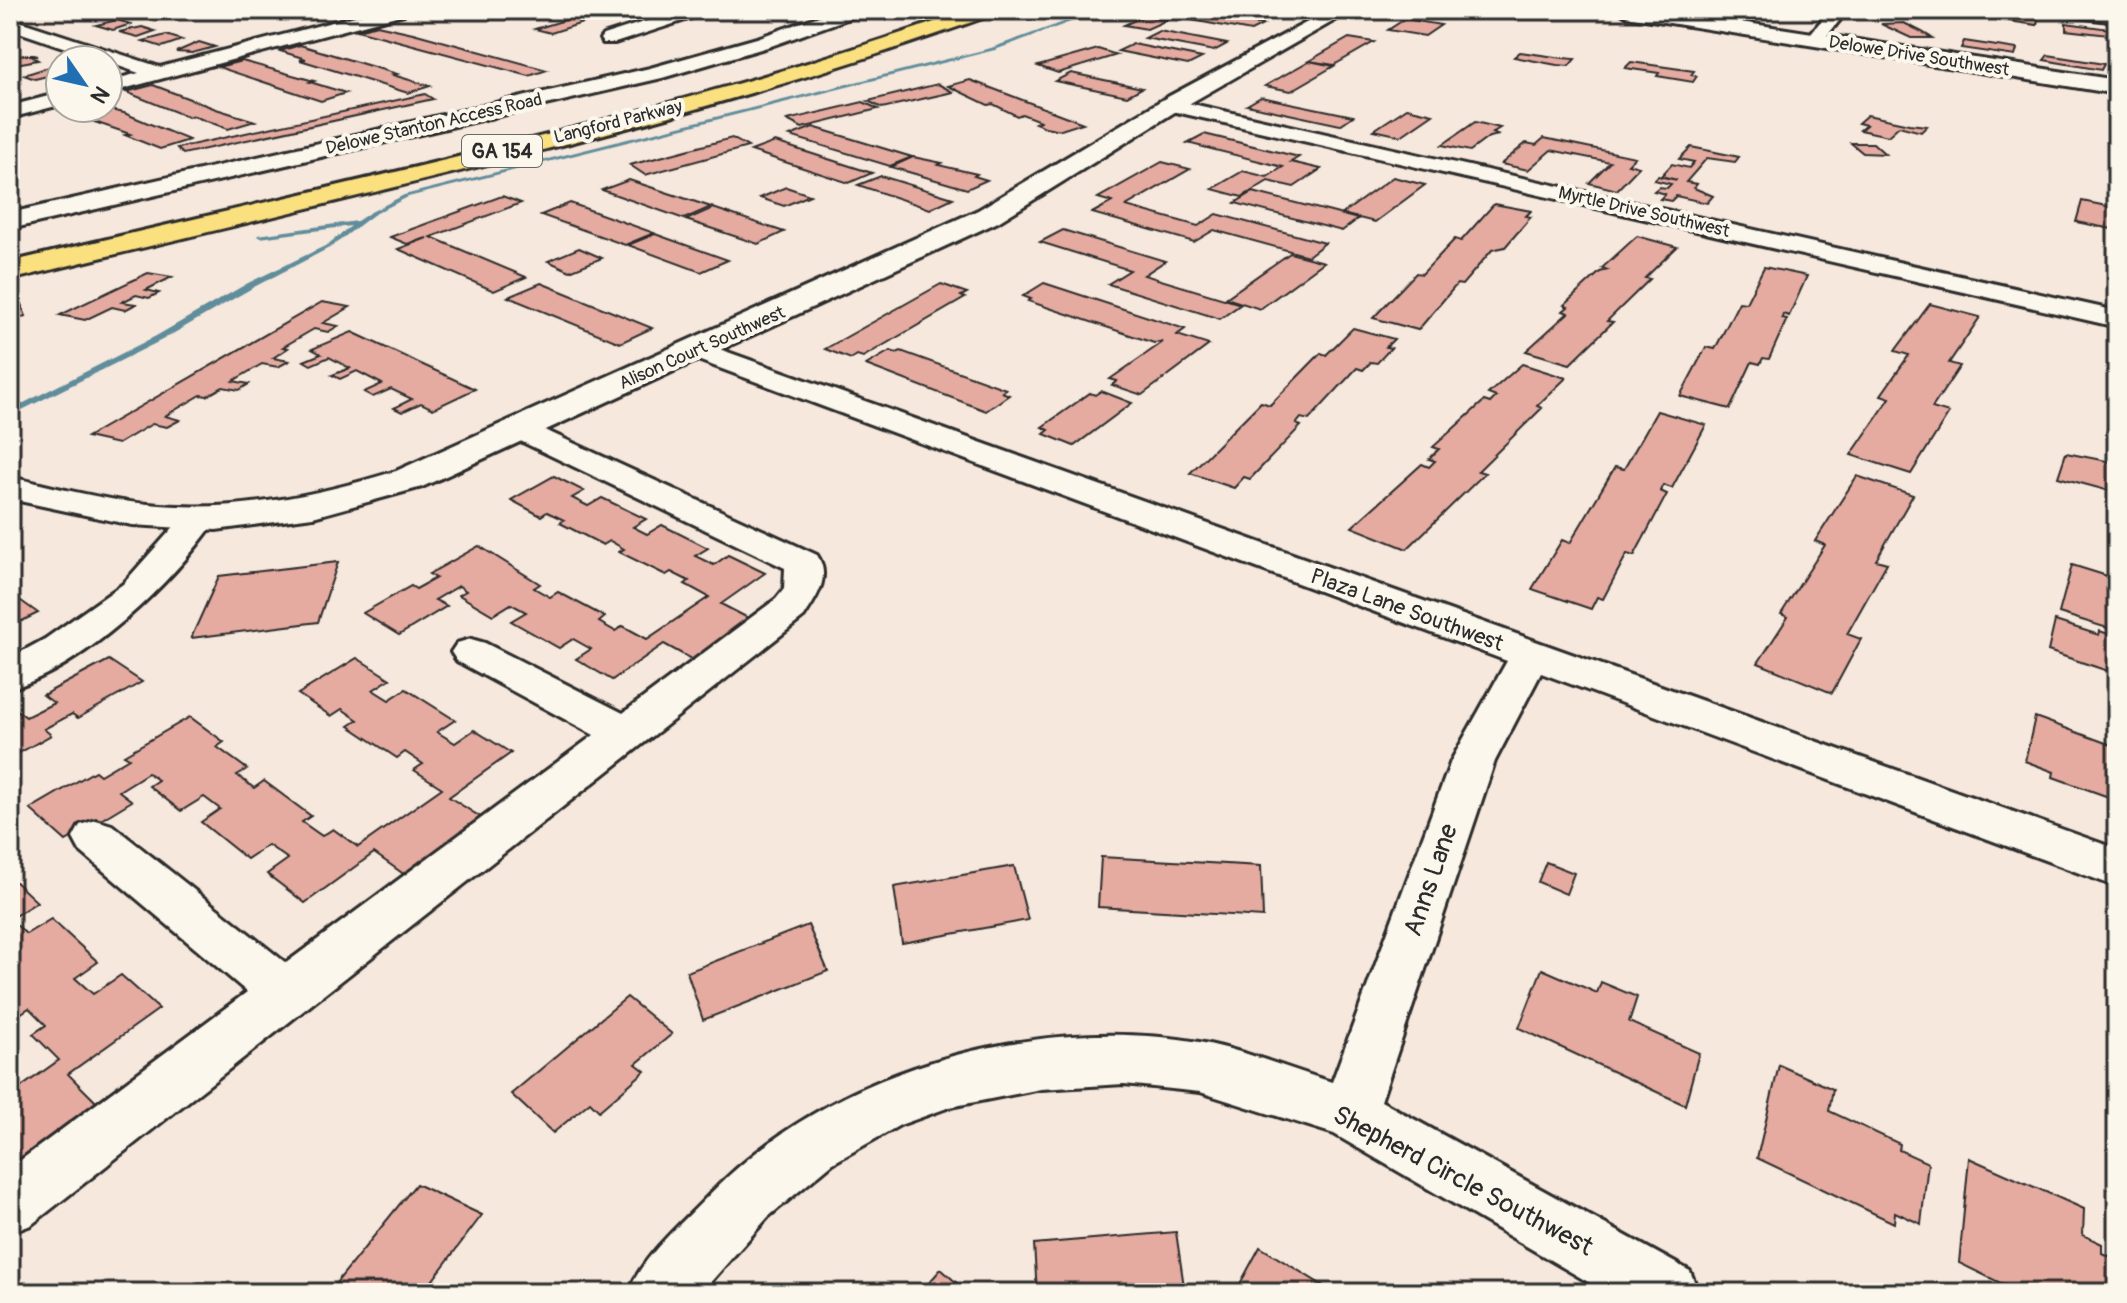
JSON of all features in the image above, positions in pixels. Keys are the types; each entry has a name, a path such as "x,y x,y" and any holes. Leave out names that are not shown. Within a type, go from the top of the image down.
{"highway":[{"name":"Langford Parkway","path":"10,247 648,95 853,39 936,10"},
{"name":"Langford Parkway","path":"10,271 612,125 865,54 987,10"}],"street":[{"path":"124,83 398,10"},
{"path":"609,39 698,10"},
{"name":"Delowe Stanton Access Road","path":"10,221 654,73 764,42 854,10"},
{"name":"Alison Court Southwest","path":"10,488 147,516 198,520 256,516 335,502 409,479 988,216 1170,105 1344,10"},
{"name":"Delowe Drive Southwest","path":"1626,10 2117,87"},
{"path":"1815,39 1839,10"},
{"path":"2062,10 2117,17"},
{"path":"10,23 158,73"},
{"path":"10,112 44,103"},
{"name":"Myrtle Drive Southwest","path":"1170,105 2117,319"},
{"name":"Plaza Lane Southwest","path":"697,350 2117,868"},
{"path":"10,1204 790,608 803,590 804,563 521,429"},
{"path":"10,675 59,648 136,592 198,520"},
{"path":"471,652 626,733"},
{"name":"Anns Lane","path":"1349,1113 1473,761 1530,655"},
{"path":"96,838 285,993"},
{"name":"Shepherd Circle Southwest","path":"659,1293 747,1197 813,1144 883,1105 950,1082 1041,1064 1124,1060 1200,1067 1349,1113 1668,1293"}],"building":[{"path":"317,10 341,13 322,18 302,14"},
{"path":"1180,10 1263,25 1251,31 1154,13"},
{"path":"1437,10 1480,10 1488,11 1480,17"},
{"path":"1715,10 1774,10 1770,15 1758,16"},
{"path":"1976,11 2038,19 2037,25 1973,16"},
{"path":"582,15 595,19 551,33 535,29"},
{"path":"1144,16 1167,20 1147,29 1124,25"},
{"path":"1405,19 1441,25 1425,36 1388,30"},
{"path":"117,20 131,24 113,30 96,25"},
{"path":"1904,23 1932,38 1911,38 1881,24"},
{"path":"2066,23 2117,30 2117,36 2066,30"},
{"path":"377,25 547,70 529,76 357,30"},
{"path":"142,27 155,31 138,37 119,32"},
{"path":"1159,31 1227,44 1214,51 1145,38"},
{"path":"166,35 182,40 162,47 143,41"},
{"path":"1349,38 1374,42 1334,65 1309,61"},
{"path":"1964,41 2017,49 2015,56 1961,48"},
{"path":"199,42 215,47 192,53 176,52"},
{"path":"1133,44 1202,58 1188,65 1118,51"},
{"path":"300,45 430,86 408,93 280,51"},
{"path":"1098,49 1117,55 1058,73 1038,66"},
{"path":"1520,52 1575,59 1569,66 1557,65 1514,57"},
{"path":"2048,55 2104,64 2101,70 2044,60"},
{"path":"38,56 33,57 38,60 10,65 10,58"},
{"path":"242,61 346,93 321,101 218,67"},
{"path":"1309,61 1334,66 1291,91 1265,86"},
{"path":"1631,62 1694,71 1691,75 1697,76 1693,82 1625,68"},
{"path":"44,69 44,77 35,79 24,75"},
{"path":"1071,73 1142,88 1127,96 1055,81"},
{"path":"970,80 1083,123 1061,130 1045,127 1035,123 1040,121 1022,114 1017,116 993,104 988,105 948,86"},
{"path":"938,84 953,92 882,108 868,101"},
{"path":"153,85 255,121 228,129 126,92"},
{"path":"425,94 433,99 183,154 177,148"},
{"path":"1261,97 1353,116 1340,125 1247,105"},
{"path":"863,102 878,109 802,128 787,120"},
{"path":"1407,108 1433,114 1401,136 1374,130"},
{"path":"124,113 189,140 160,149 125,135 130,134 100,124 124,124"},
{"path":"1867,115 1927,126 1921,132 1899,126 1888,136 1860,130 1866,125 1858,123"},
{"path":"1475,122 1500,128 1492,133 1499,135 1489,137 1470,151 1442,145"},
{"path":"813,127 912,157 890,166 790,136"},
{"path":"1204,134 1299,157 1291,162 1321,169 1294,187 1268,181 1242,197 1212,189 1243,171 1267,177 1283,167 1187,143"},
{"path":"732,138 748,147 645,175 630,165"},
{"path":"1544,138 1635,157 1628,164 1639,167 1617,190 1589,183 1610,162 1551,150 1528,170 1501,164 1526,143 1536,145"},
{"path":"775,142 872,173 849,183 751,151"},
{"path":"1851,143 1873,143 1885,154 1863,153"},
{"path":"1691,147 1739,157 1735,162 1707,158 1686,182 1697,184 1694,188 1713,196 1707,203 1676,196 1671,201 1660,199 1665,194 1654,191 1671,184 1654,180 1658,176 1677,180 1661,176 1672,164 1689,168 1694,162 1679,159"},
{"path":"913,157 942,163 938,165 977,174 974,176 987,180 967,189 891,167"},
{"path":"1162,162 1190,169 1126,206 1198,226 1217,214 1325,243 1308,256 1214,230 1194,242 1092,213 1112,202 1098,198"},
{"path":"881,176 953,198 930,209 858,185"},
{"path":"1393,177 1425,185 1375,222 1342,214"},
{"path":"629,180 711,207 684,219 602,190"},
{"path":"786,187 810,195 784,206 760,198"},
{"path":"1253,192 1358,219 1342,231 1235,203"},
{"path":"502,196 521,203 431,237 526,277 494,291 398,249 427,238 407,244 390,237"},
{"path":"2082,201 2117,208 2117,230 2076,222"},
{"path":"570,203 654,233 625,245 541,215"},
{"path":"1494,204 1531,211 1526,216 1531,217 1505,247 1492,250 1462,285 1457,284 1418,330 1373,318 1416,273 1422,274 1455,239 1461,241"},
{"path":"713,208 784,232 758,244 686,220"},
{"path":"1063,230 1165,261 1144,275 1241,304 1220,319 1108,284 1130,270 1040,242"},
{"path":"655,234 728,260 701,272 628,245"},
{"path":"1637,236 1677,247 1607,321 1613,322 1570,364 1526,351 1568,313 1563,311 1568,307 1564,305 1600,272 1608,270 1602,268"},
{"path":"579,248 602,258 570,271 548,261"},
{"path":"1290,253 1324,262 1260,309 1226,298"},
{"path":"1764,267 1807,276 1789,316 1783,314 1782,318 1787,319 1769,359 1763,358 1760,364 1752,362 1730,409 1680,396 1706,347 1715,349 1739,302 1746,303"},
{"path":"148,273 172,277 146,290 159,293 149,298 136,295 122,302 136,304 125,310 112,307 85,320 60,315"},
{"path":"541,283 652,328 620,343 508,297"},
{"path":"1044,283 1185,329 1177,335 1209,345 1142,395 1112,385 1117,381 1110,379 1163,342 1154,343 1028,301 1031,299 1023,296"},
{"path":"941,284 967,293 961,296 965,298 863,357 857,355 851,359 825,349"},
{"path":"20,302 26,316 10,320 10,305"},
{"path":"322,302 350,307 323,323 338,326 328,332 314,329 283,347 288,348 273,358 289,361 278,367 262,364 233,381 249,384 239,390 223,387 207,396 201,395 165,416 180,420 167,427 152,424 118,444 87,437"},
{"path":"1930,304 1980,317 1949,363 1960,366 1932,408 1949,413 1911,474 1851,455 1890,398 1881,395 1909,355 1895,351"},
{"path":"1353,328 1394,339 1386,347 1391,348 1377,363 1371,362 1363,370 1357,368 1309,420 1301,418 1296,424 1301,426 1250,479 1244,477 1234,488 1190,473 1261,402 1270,405 1321,353 1326,355"},
{"path":"352,332 475,389 433,409 421,403 402,412 394,408 412,399 391,389 373,397 364,392 382,384 357,371 340,379 332,375 350,368 329,357 311,365 304,361 321,354 312,349"},
{"path":"890,351 901,351 1006,389 1002,392 1009,395 986,411 866,365"},
{"path":"1522,364 1566,378 1537,406 1542,408 1478,471 1485,473 1407,549 1352,527 1422,464 1429,467 1435,461 1429,459 1439,449 1433,447 1484,401 1490,403 1496,397 1488,394"},
{"path":"1101,391 1132,403 1074,446 1044,434 1049,430 1042,427 1090,393 1095,395"},
{"path":"2117,393 2117,437 2106,434"},
{"path":"1657,411 1706,425 1672,488 1663,485 1660,491 1667,494 1634,556 1627,554 1603,599 1597,597 1591,609 1532,589 1562,540 1570,543 1615,467 1624,469"},
{"path":"2066,453 2117,463 2117,493 2058,477"},
{"path":"554,476 584,491 572,498 588,506 602,498 646,519 633,527 647,534 662,525 708,548 695,556 714,565 728,555 765,573 721,604 750,619 693,660 664,644 612,680 576,659 591,649 573,639 559,648 511,621 526,612 511,604 493,615 459,595 466,591 459,586 435,600 447,606 399,635 363,613 411,586 416,589 436,578 429,574 479,546 540,584 534,588 550,597 558,592 605,617 599,622 615,631 623,626 647,639 709,597 671,572 666,575 619,552 624,549 610,541 603,545 560,523 564,520 547,512 541,516 511,500"},
{"path":"1857,476 1913,495 1876,560 1887,563 1847,634 1861,639 1832,693 1758,663 1788,617 1781,614 1825,545 1815,541"},
{"path":"338,562 318,622 191,638 219,576"},
{"path":"2072,565 2117,579 2117,631 2059,613"},
{"path":"10,593 38,613 10,627"},
{"path":"2055,621 2099,635 2100,631 2117,637 2117,674 2048,651"},
{"path":"357,658 390,679 373,690 389,700 406,689 455,720 437,732 455,743 474,730 511,753 449,797 482,818 405,875 374,853 305,903 267,874 288,859 268,845 247,859 201,822 220,809 204,797 181,811 149,786 158,780 148,773 119,791 132,801 66,841 30,809 95,771 100,775 129,758 124,755 190,717 224,742 217,747 247,769 237,775 254,788 264,781 311,816 302,822 322,836 333,829 358,847 442,788 414,770 423,764 405,752 397,758 349,726 358,720 342,709 331,716 298,694"},
{"path":"109,660 142,682 78,718 72,714 44,729 51,735 10,758 10,710 14,708 26,717 54,703 43,695"},
{"path":"2035,717 2117,747 2117,800 2053,777 2054,772 2025,761"},
{"path":"1101,857 1261,866 1263,917 1098,907"},
{"path":"1546,862 1574,873 1566,894 1538,882"},
{"path":"1014,866 1028,920 902,943 894,887"},
{"path":"10,877 37,902 10,919"},
{"path":"10,919 26,934 51,919 98,962 75,978 93,994 121,975 159,1009 68,1074 98,1104 10,1169 10,1095 59,1060 33,1034 46,1025 29,1008 17,1016 10,1009"},
{"path":"808,925 828,971 703,1020 687,972"},
{"path":"1542,969 1597,993 1601,982 1637,997 1629,1022 1699,1053 1685,1105 1519,1028"},
{"path":"627,997 672,1034 636,1064 645,1071 599,1111 590,1102 553,1133 511,1094"},
{"path":"1779,1065 1833,1089 1829,1111 1900,1144 1899,1150 1928,1163 1921,1224 1895,1212 1894,1223 1757,1158"},
{"path":"1969,1158 2084,1209 2083,1235 2102,1244 2102,1253 2117,1260 2117,1293 2021,1293 1959,1263"},
{"path":"416,1184 482,1215 423,1293 328,1293"},
{"path":"1176,1232 1185,1293 1037,1293 1034,1244"},
{"path":"1260,1247 1335,1293 1235,1293"},
{"path":"941,1269 968,1293 920,1293"}],"waterway":[{"path":"10,413 159,338 251,285 329,246 371,214 406,196 993,49 1101,10"},
{"path":"260,236 359,223"}]}
